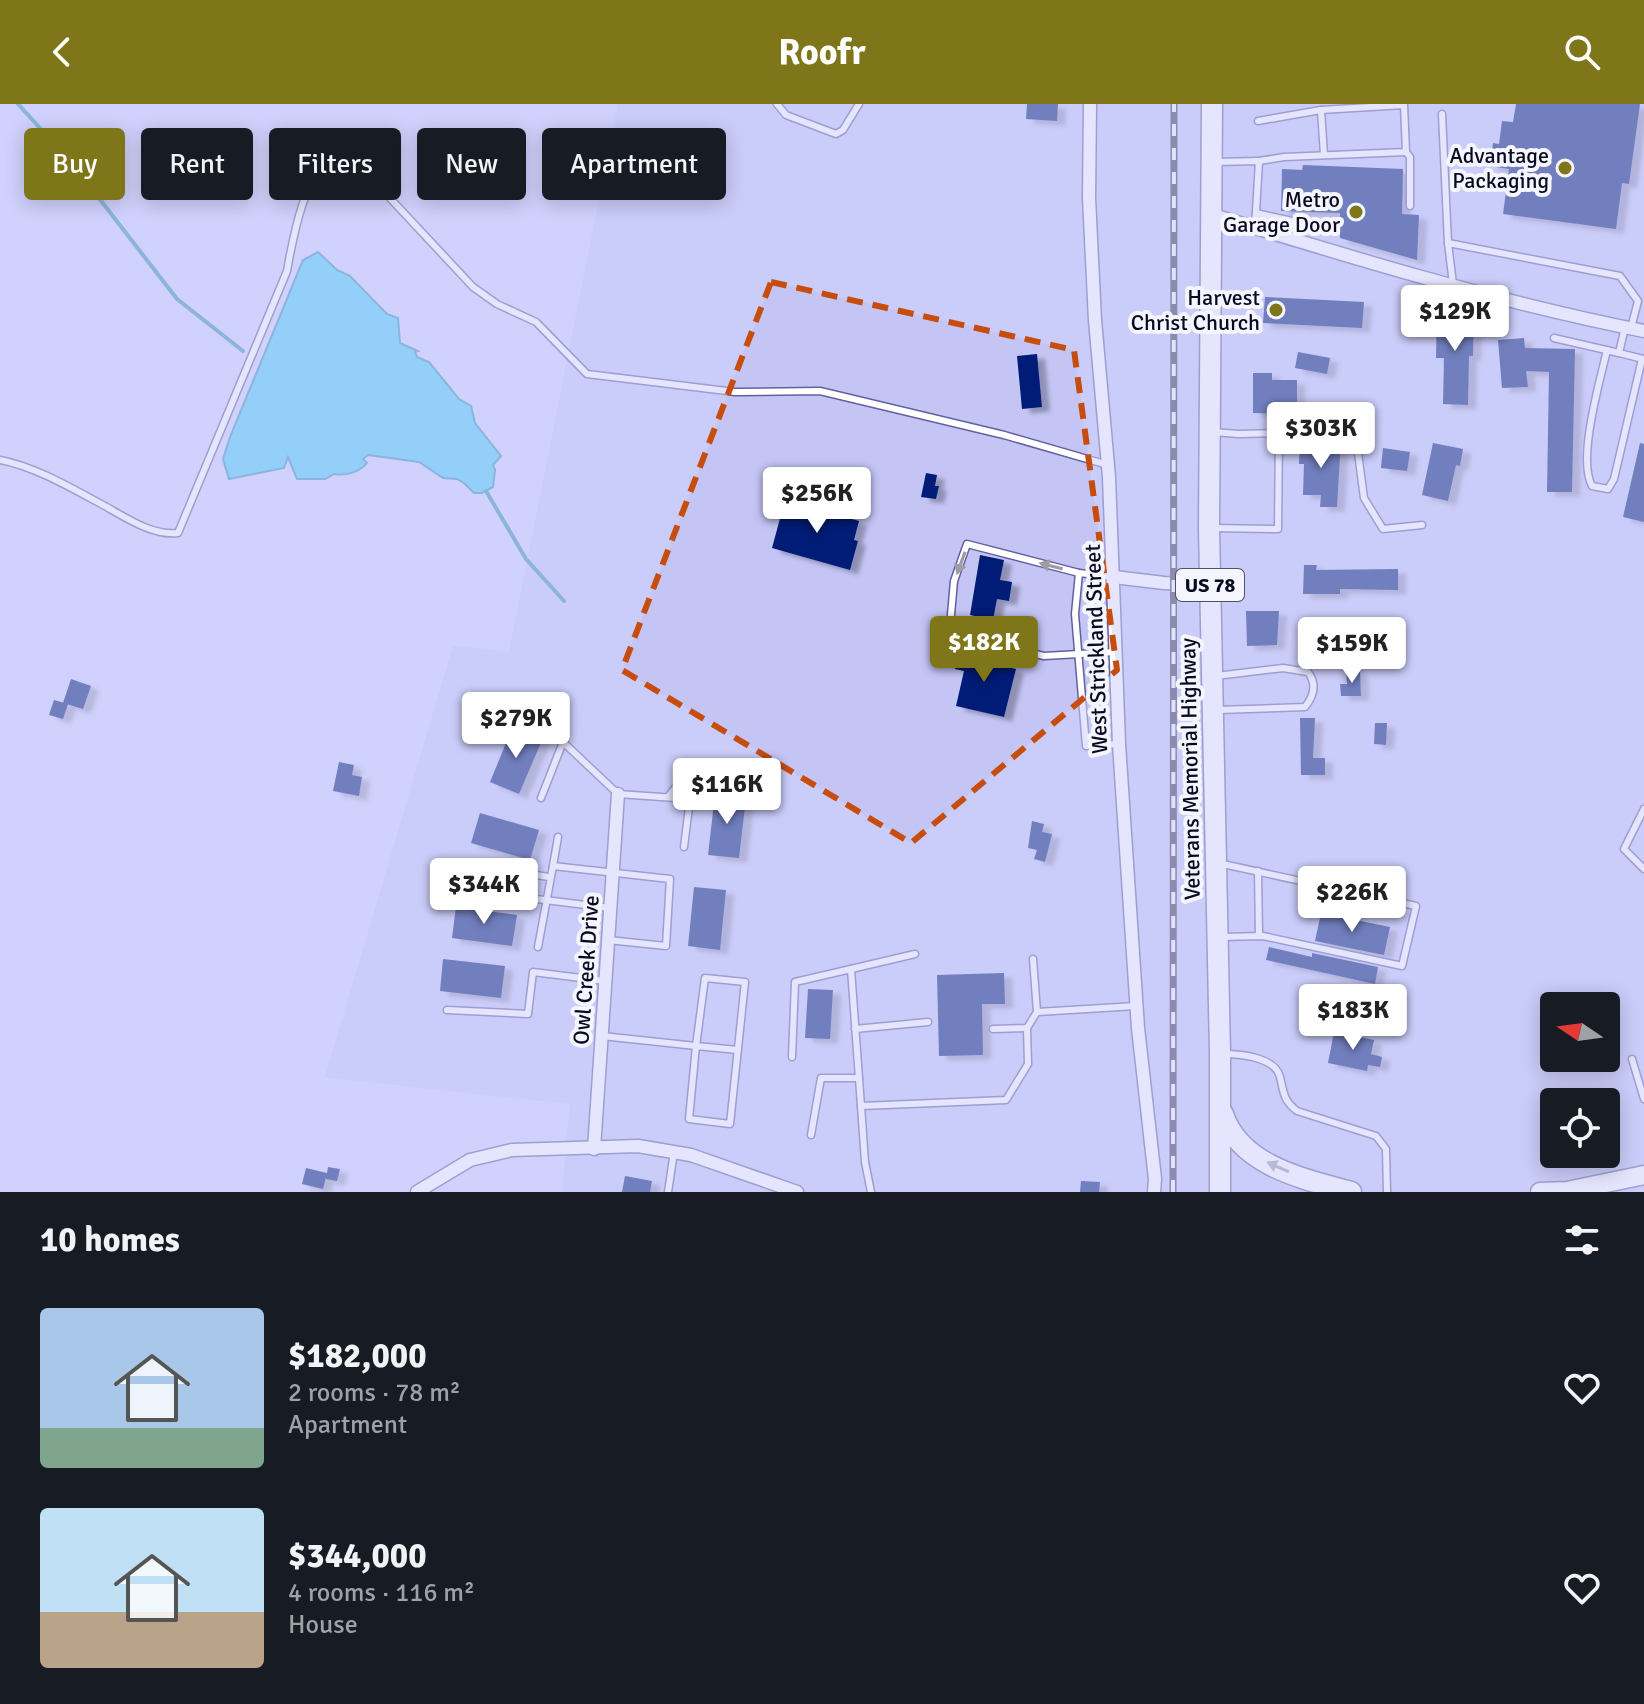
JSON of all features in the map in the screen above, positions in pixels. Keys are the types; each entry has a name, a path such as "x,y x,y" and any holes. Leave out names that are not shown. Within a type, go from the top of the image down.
{"main road":[{"name":"Veterans Memorial Highway","path":"1212,104 1209,528 1220,1192"},
{"path":"1220,1102 1235,1140 1250,1153 1298,1176 1351,1192"},
{"path":"1540,1192 1626,1186 1644,1175"}],"street":[{"name":"West Strickland Street","path":"1090,104 1089,198 1108,465 1119,744 1136,1006 1151,1135 1154,1192"},
{"path":"1210,214 1453,284 1633,329"},
{"path":"1114,577 1210,584"},
{"name":"Owl Creek Drive","path":"594,1149 618,794"},
{"path":"417,1192 470,1160 512,1150 638,1146 691,1155 797,1192"}],"lane":[{"path":"777,104 786,115 836,134 843,130 859,104"},
{"path":"1258,121 1321,110 1404,105 1406,152 1410,157 1410,206"},
{"path":"1321,110 1324,155"},
{"path":"1442,114 1453,284"},
{"path":"0,460 36,472 166,535 178,533 287,271 294,228 324,159 334,152 374,181 473,287 497,304 536,322 587,374 735,392 820,391 1004,435 1108,465"},
{"path":"1211,162 1406,152"},
{"path":"1255,228 1259,161"},
{"path":"1256,213 1334,230"},
{"path":"1448,243 1620,276 1638,301 1633,329 1619,353"},
{"path":"1554,338 1607,350 1643,359 1614,479 1608,489 1592,486 1588,479 1589,432 1607,350"},
{"path":"1210,432 1332,432 1348,435 1358,453 1364,498 1383,529 1422,525"},
{"path":"1209,528 1278,529 1279,434"},
{"path":"1114,577 1079,573 967,544 954,581 950,626 973,640 1044,656 1115,652"},
{"path":"1079,573 1075,614 1086,746 1119,744"},
{"path":"1212,677 1283,668 1308,672 1313,679 1313,697 1305,707 1213,710"},
{"path":"514,715 563,742 618,794 690,799 684,847"},
{"path":"541,798 563,742"},
{"path":"668,797 678,784 742,763"},
{"path":"1644,809 1624,849 1644,869"},
{"path":"538,947 558,837"},
{"path":"1216,862 1416,906 1402,966 1259,936 1218,938"},
{"path":"476,866 549,877"},
{"path":"553,866 670,879 666,946 608,939"},
{"path":"1258,871 1259,936"},
{"path":"472,891 610,908"},
{"path":"792,1057 795,982 915,954"},
{"path":"861,1106 1006,1100 1028,1064 1027,1028 1037,1012 1033,959"},
{"path":"851,969 865,1162 871,1192"},
{"path":"447,1010 528,1014 533,972 605,981"},
{"path":"705,978 745,982 730,1124 689,1119 696,1046 705,978"},
{"path":"1037,1012 1136,1006"},
{"path":"855,1029 928,1022"},
{"path":"993,1029 1027,1028"},
{"path":"602,1036 738,1050"},
{"path":"1220,1054 1257,1059 1273,1065 1279,1074 1282,1094 1297,1111 1376,1136 1386,1149 1387,1192"},
{"path":"1632,1059 1644,1099"},
{"path":"811,1135 821,1078 859,1078"},
{"path":"668,1192 674,1152"}],"highlighted area":[{"path":"771,282 1074,350 1117,670 911,843 622,670"}],"shaded area":[{"path":"618,104 1644,104 1644,1192 562,1192 570,1104 325,1077 453,646 509,652 599,200 726,200 726,128 613,128"},
{"path":"318,252 337,270 350,276 387,314 398,318 400,343 418,351 415,352 417,357 429,362 459,399 471,406 475,423 501,456 493,465 493,487 482,493 474,493 457,479 443,478 419,462 368,455 363,459 367,463 361,469 348,474 334,474 325,479 297,479 288,457 284,468 229,479 223,459 230,437 303,260"}],"building":[{"path":"1027,104 1058,104 1057,121 1026,119"},
{"name":"Advantage Packaging","path":"1516,104 1640,104 1629,184 1622,183 1616,229 1503,214 1509,169 1490,166 1493,143 1499,144 1502,121 1513,122"},
{"name":"Metro Garage Door","path":"1303,165 1403,169 1402,214 1419,215 1417,260 1340,238 1340,213 1281,211 1282,169 1302,170"},
{"path":"1265,297 1364,302 1362,328 1263,323"},
{"path":"1437,310 1474,311 1468,405 1443,404 1444,358 1436,358"},
{"path":"1524,338 1525,348 1575,349 1572,492 1547,492 1549,372 1526,371 1528,387 1502,388 1498,340"},
{"path":"1298,352 1330,358 1327,374 1295,368"},
{"path":"1037,354 1042,407 1022,409 1017,356"},
{"path":"1253,373 1272,373 1272,380 1297,380 1297,414 1253,413"},
{"path":"1300,440 1341,440 1337,507 1320,507 1321,495 1303,495 1304,464 1299,464"},
{"path":"1433,443 1463,449 1448,501 1422,495"},
{"path":"1640,443 1644,444 1644,522 1623,517"},
{"path":"1383,448 1410,452 1407,471 1381,468"},
{"path":"926,473 937,475 935,486 939,486 936,499 921,497"},
{"path":"785,500 859,521 854,540 858,541 850,570 772,548"},
{"path":"980,555 1004,560 1000,580 1012,582 1009,601 997,599 993,620 970,615"},
{"path":"1304,565 1317,565 1316,570 1398,569 1398,590 1340,589 1340,594 1303,594"},
{"path":"1246,611 1279,611 1277,645 1247,646"},
{"path":"1305,623 1338,624 1337,640 1328,639 1328,645 1309,645 1309,637 1304,636"},
{"path":"960,647 983,653 981,661 1016,669 1004,717 956,706 964,671 955,669"},
{"path":"1360,672 1361,696 1341,696 1340,684 1347,684 1346,673"},
{"path":"71,679 91,686 83,709 63,703"},
{"path":"54,700 68,704 63,719 49,715"},
{"path":"1300,718 1315,718 1313,758 1325,758 1325,775 1301,775"},
{"path":"1375,723 1387,723 1386,745 1374,744"},
{"path":"513,726 543,738 519,794 490,782"},
{"path":"339,762 354,765 352,775 362,777 359,796 333,791"},
{"path":"715,794 746,798 739,858 708,855"},
{"path":"480,813 539,830 530,860 471,843"},
{"path":"1032,821 1044,824 1042,832 1052,834 1045,862 1034,859 1037,850 1028,848"},
{"path":"694,887 726,890 720,950 688,946"},
{"path":"456,907 517,915 512,946 452,938"},
{"path":"1321,913 1390,927 1384,955 1315,941"},
{"path":"1269,947 1378,967 1375,984 1266,960"},
{"path":"443,959 505,966 501,998 440,991"},
{"path":"1004,973 1005,1004 982,1004 983,1055 939,1056 937,975"},
{"path":"808,989 833,990 830,1039 805,1038"},
{"path":"1334,1032 1374,1040 1371,1054 1382,1057 1380,1067 1368,1065 1367,1071 1328,1063"},
{"path":"328,1167 340,1169 337,1181 326,1177 323,1189 302,1184 306,1168 327,1173"},
{"path":"625,1176 652,1181 650,1192 622,1192"},
{"path":"1081,1181 1100,1182 1099,1192 1080,1192"}],"waterway":[{"path":"18,104 71,162 177,299 243,351"},
{"path":"486,491 526,559 564,601"}],"railway":[{"path":"1173,1192 1174,104"}],"place":[{"name":"Advantage Packaging","path":"1565,168"},
{"name":"Metro Garage Door","path":"1356,212"},
{"name":"Harvest Christ Church","path":"1276,310"}]}
